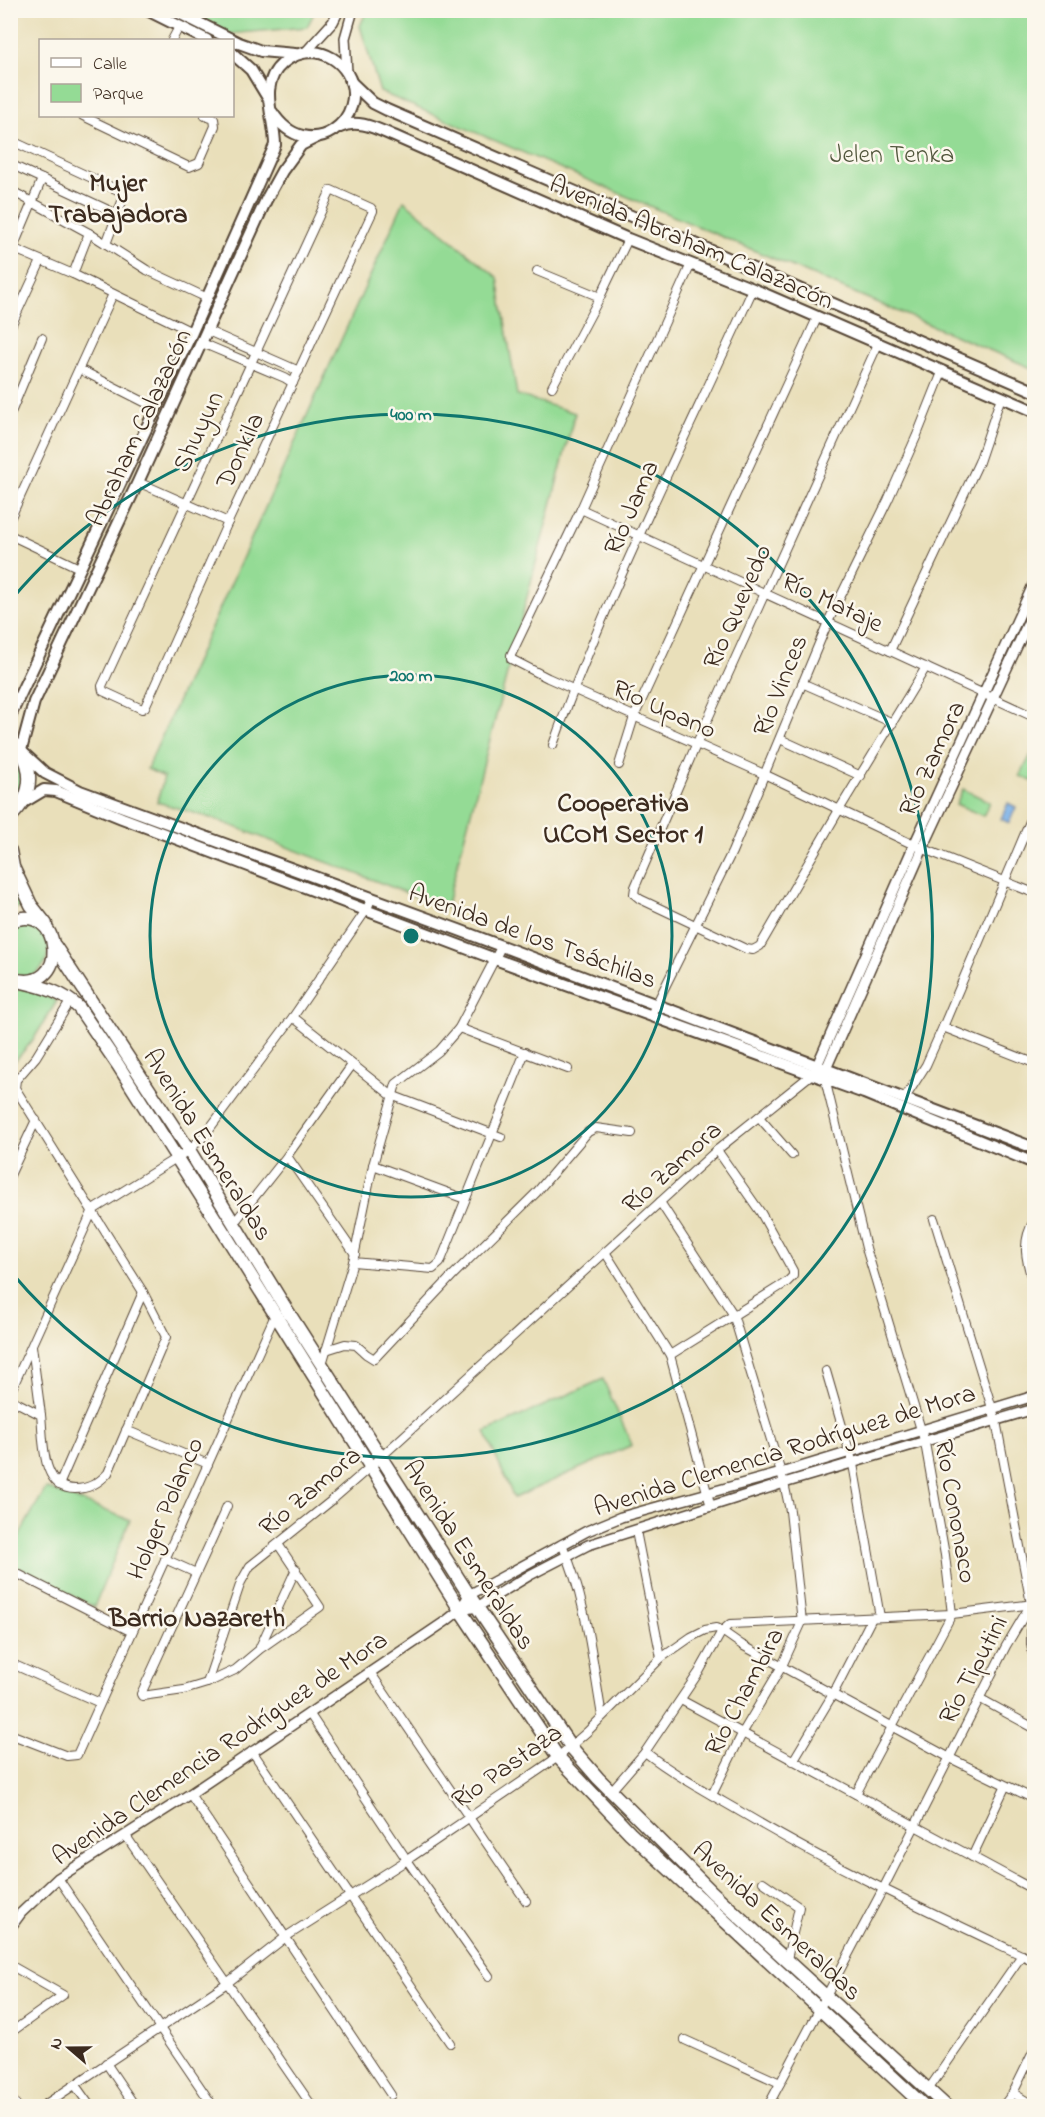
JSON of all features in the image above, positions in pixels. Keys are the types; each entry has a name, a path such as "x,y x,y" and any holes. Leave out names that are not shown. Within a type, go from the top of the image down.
{"main road":[{"path":"147,10 205,39"},
{"path":"173,10 231,39"},
{"path":"234,40 261,51 324,54 341,65 349,77 353,100 346,118 332,132 318,137 304,137 291,133 279,124 268,98 251,70 234,55"},
{"path":"268,98 270,84 276,71 286,61 301,53"},
{"name":"Avenida Abraham Calazacón","path":"349,77 373,103 387,110 1035,391"},
{"name":"Abraham Calazacón","path":"10,716 192,332 275,146 272,112"},
{"name":"Avenida Abraham Calazacón","path":"332,132 351,123 375,129 1035,411"},
{"name":"Abraham Calazacón","path":"22,751 34,702 208,331 249,237 282,171 301,145 318,137"},
{"path":"10,740 22,751 30,776 29,789 24,802 10,817"},
{"name":"Avenida de los Tsáchilas","path":"22,751 45,773 80,791 369,904 495,959 654,1010"},
{"name":"Avenida de los Tsáchilas","path":"24,802 44,790 56,791 122,818 369,904 501,947 654,1010 820,1072 1035,1163"},
{"name":"Avenida Esmeraldas","path":"10,851 13,867 19,880 31,904 44,920 53,940 189,1150 283,1304 469,1595 571,1747 598,1778 712,1892 946,2106"},
{"path":"10,922 26,919 36,921 45,927 53,940 55,957 43,976 33,980 14,982"},
{"name":"Avenida Esmeraldas","path":"14,982 54,991 71,1000 79,1008 118,1065 460,1610 558,1757 630,1833 820,2008 921,2106"},
{"name":"Avenida de los Tsáchilas","path":"820,1072 905,1098 1035,1148"},
{"path":"703,1902 712,1892"}],"street":[{"path":"301,53 333,22 339,10"},
{"path":"349,77 345,38 353,10"},
{"path":"173,39 179,27"},
{"path":"85,117 189,167 199,163 215,126 214,119 208,117"},
{"path":"10,140 122,192 123,199 106,244"},
{"path":"10,164 117,214"},
{"path":"42,179 12,248 73,274 192,332"},
{"path":"10,190 89,233 147,270 203,296"},
{"name":"Donkila","path":"144,710 373,209 331,190"},
{"name":"Shuyun","path":"144,710 101,689 331,190"},
{"path":"73,274 89,233"},
{"path":"552,387 628,239"},
{"path":"11,325 41,261"},
{"path":"581,509 692,264"},
{"path":"537,271 600,297"},
{"name":"Río Jama","path":"553,746 573,688 753,290"},
{"path":"10,519 113,294"},
{"path":"620,765 634,717 817,318"},
{"path":"208,331 299,371"},
{"path":"10,415 42,338"},
{"path":"202,343 293,383"},
{"name":"Río Quevedo","path":"696,924 640,899 634,894 635,887 696,745 878,344"},
{"path":"79,369 156,408"},
{"name":"Río Vinces","path":"654,1010 732,852 828,622 917,435 942,370"},
{"path":"890,651 979,462 1001,397"},
{"path":"138,482 185,505 228,522"},
{"name":"Río Mataje","path":"581,509 1035,717"},
{"name":"Río Upano","path":"581,509 511,655 512,662 764,774 919,847 1035,893"},
{"path":"10,535 76,567"},
{"name":"Río Zamora","path":"207,1683 241,1582 250,1566 370,1467 717,1150 820,1072 984,694 1035,583"},
{"name":"Río Zamora","path":"919,847 1035,610"},
{"path":"696,924 753,950 763,941 926,667"},
{"path":"802,683 893,723"},
{"path":"780,739 861,776"},
{"path":"905,1098 926,1065 1035,812"},
{"path":"10,1393 93,1210 189,1150 204,1136 293,1017 369,904"},
{"path":"322,1364 354,1258 373,1165 396,1084 439,1050 459,1028 501,947"},
{"path":"32,1345 47,1465 52,1477 59,1485 67,1489 89,1487 108,1473 165,1337 143,1292 15,1088 16,1080 36,1056 71,1000"},
{"path":"293,1017 392,1095 501,1137"},
{"path":"943,1027 1035,1063"},
{"path":"459,1028 568,1069"},
{"path":"287,1156 354,1258 434,1269 437,1267 525,1052"},
{"path":"234,1223 287,1156 352,1065"},
{"name":"Río Cononaco","path":"820,1072 866,1248 925,1443 945,1555 952,1614 856,1794"},
{"path":"759,1117 792,1155"},
{"path":"10,1175 36,1120"},
{"path":"326,1350 345,1344 356,1345 374,1359 453,1275 536,1193 588,1132 596,1128 632,1133"},
{"path":"670,1355 787,1282 792,1276 793,1270 761,1213 717,1150"},
{"path":"373,1165 465,1199"},
{"name":"Río Chambira","path":"660,1202 733,1314 784,1483 790,1511 802,1622 782,1666 743,1732 712,1796"},
{"name":"Río Tiputini","path":"768,2106 883,1889 979,1698 1033,1604 996,1421 934,1219"},
{"path":"1035,1221 1025,1242 1025,1255 1035,1286"},
{"path":"605,1252 670,1355 711,1507"},
{"path":"59,1485 143,1292"},
{"name":"Holger Polanco","path":"10,1734 67,1756 77,1755 274,1315 283,1304"},
{"path":"793,1761 876,1617 853,1464 826,1371"},
{"name":"Avenida Clemencia Rodríguez de Mora","path":"10,1928 21,1913 58,1878 190,1794 370,1672 460,1610 469,1595 562,1544 608,1522 781,1473 1035,1396"},
{"path":"10,1399 41,1415"},
{"name":"Avenida Clemencia Rodríguez de Mora","path":"460,1610 477,1607 567,1555 612,1537 784,1483 1035,1409"},
{"path":"126,1430 208,1464"},
{"path":"227,1506 141,1694 144,1696 184,1690 207,1683 235,1670 260,1649 320,1607 278,1544"},
{"path":"608,1522 612,1537"},
{"path":"636,1531 662,1658"},
{"path":"562,1544 578,1586 585,1616 602,1716"},
{"path":"165,1559 196,1573"},
{"path":"260,1649 296,1569"},
{"path":"10,1570 132,1632"},
{"path":"1033,1604 1031,1644 1035,1660"},
{"name":"Río Pastaza","path":"43,2106 227,1983 286,1936 407,1860 558,1757 662,1658 691,1636 716,1628 722,1631 730,1624 952,1614 1033,1604"},
{"path":"612,1790 645,1752 681,1700 722,1631 742,1645 950,1758 1035,1799"},
{"path":"10,1663 100,1703"},
{"path":"370,1672 526,1901"},
{"path":"979,1698 1035,1728"},
{"path":"681,1700 1035,1890"},
{"path":"309,1713 407,1860 489,1976"},
{"path":"252,1751 450,2043"},
{"path":"645,1752 712,1796 794,1844 1035,1961"},
{"path":"972,1857 1005,1786"},
{"path":"190,1794 392,2095"},
{"path":"126,1836 308,2105"},
{"path":"58,1878 213,2106"},
{"path":"763,1882 799,1907 787,1959"},
{"path":"928,2090 1022,1955"},
{"path":"10,1965 63,1995 10,2033"},
{"path":"686,2040 780,2083"},
{"path":"1003,2106 1035,2050"},
{"path":"106,2063 135,2106"},
{"path":"75,2085 90,2106"},
{"path":"1013,2092 1035,2106"},
{"path":"10,2097 18,2106"}],"green space":[{"name":"Jelen Tenka","path":"367,10 1034,11 1034,369 380,92 360,26"},
{"path":"183,11 315,11 307,27 228,34"},
{"path":"404,201 498,278 517,395 575,413 446,908 217,820 157,802 164,777 147,769"},
{"path":"1034,749 1034,782 1020,776"},
{"path":"10,752 20,772 20,785 11,805"},
{"path":"963,789 990,802 983,816 956,804"},
{"path":"10,877 28,909 22,907 11,909"},
{"path":"21,924 36,929 45,937 49,947 42,968 34,974 23,976 11,972 10,928"},
{"path":"21,988 32,990 57,1001 33,1040 15,1061 11,1059 11,991"},
{"path":"603,1379 632,1445 514,1498 485,1432"},
{"path":"46,1488 130,1520 94,1607 11,1564 19,1537"}],"water":[{"path":"1008,803 1016,807 1009,823 1001,819"}],"district":[{"name":"Mujer Trabajadora","path":"118,198"},
{"name":"Cooperativa UCOM Sector 1","path":"623,818"},
{"name":"Barrio Nazareth","path":"197,1617"}]}
